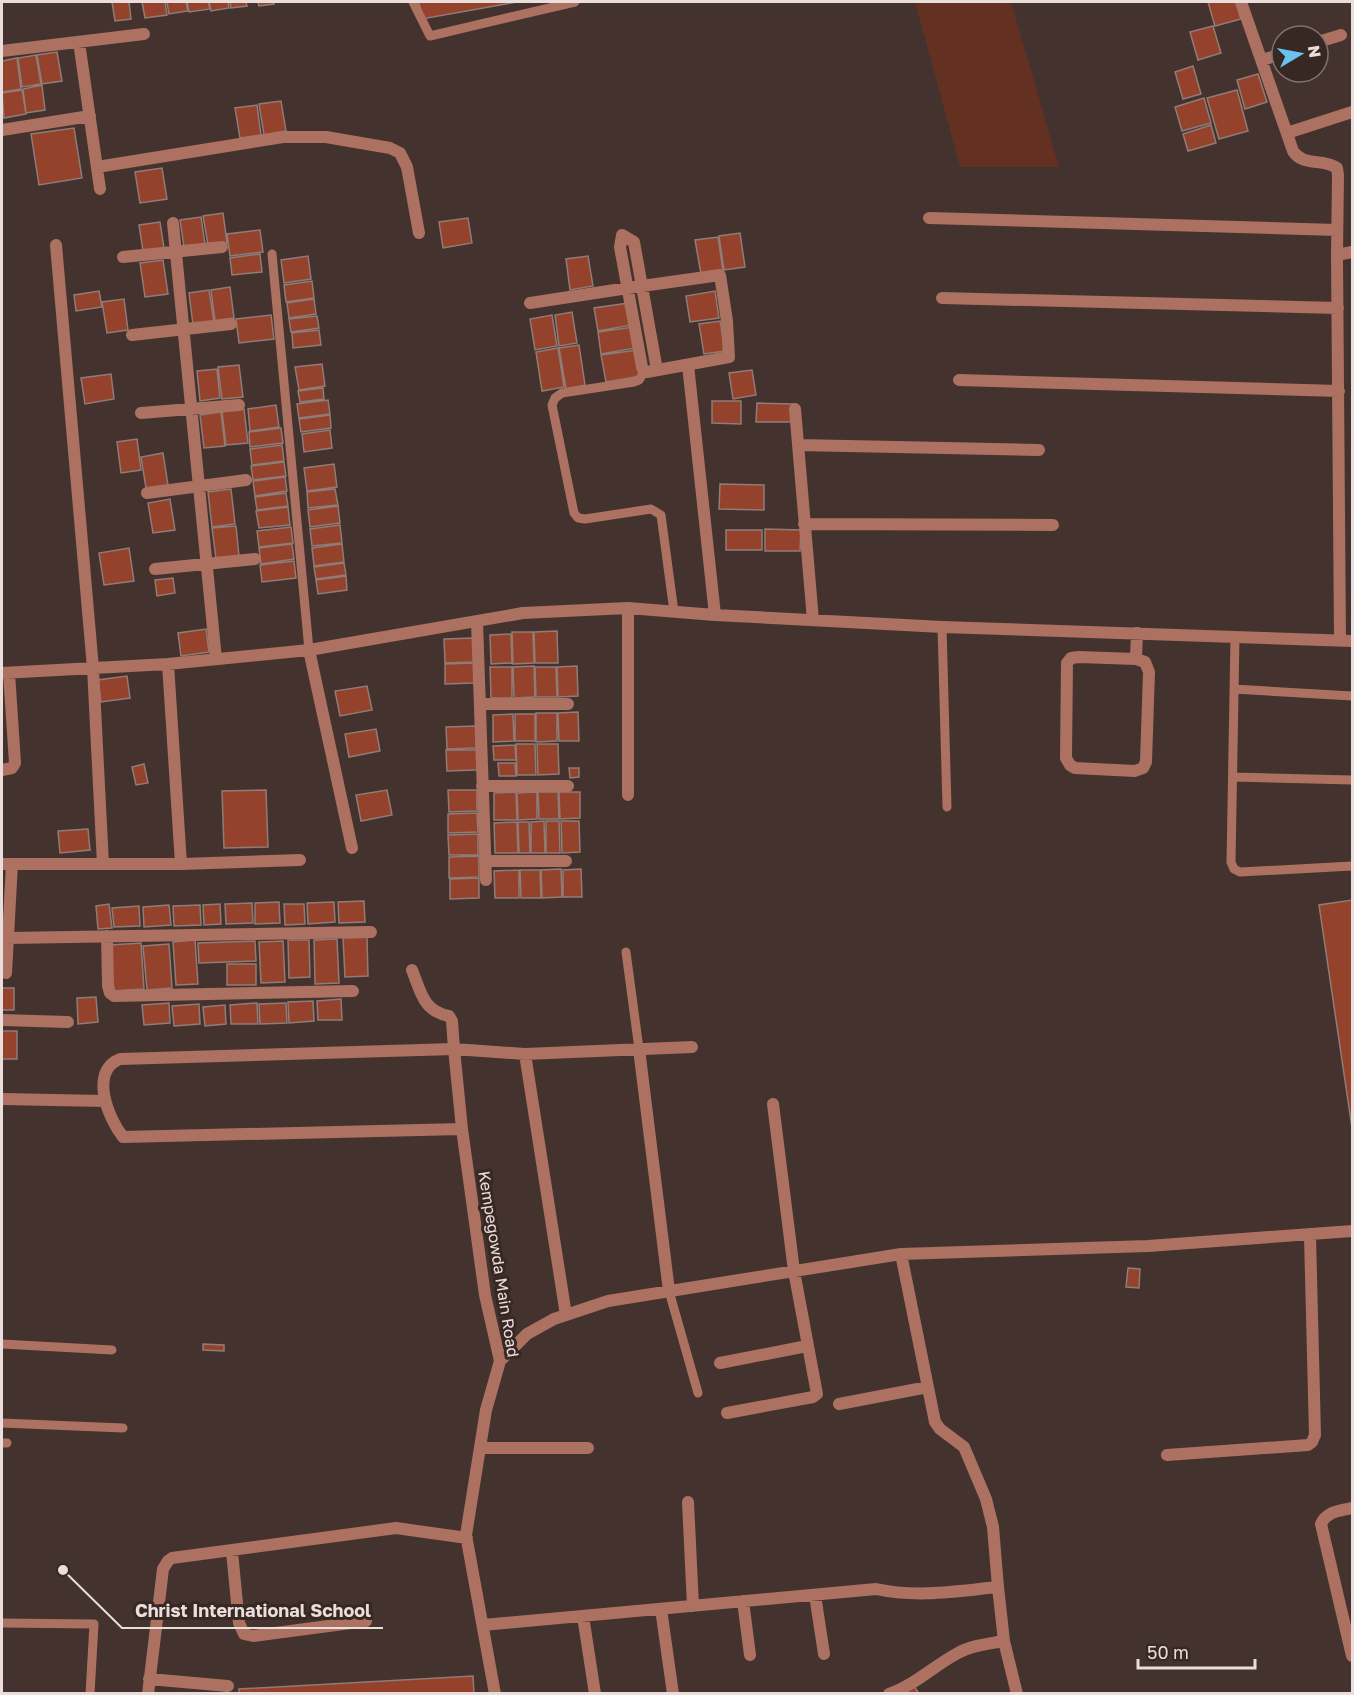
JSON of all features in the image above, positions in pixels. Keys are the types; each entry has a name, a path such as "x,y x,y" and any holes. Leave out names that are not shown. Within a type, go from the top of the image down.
{"street":[{"path":"2,770 12,768 15,763 5,673 168,664 309,650 523,613 628,608 942,627 1346,641 1339,391 1337,168 1331,164 1302,160 1293,151 1241,2"},
{"path":"2,51 144,34"},
{"path":"1330,38 1341,35"},
{"path":"79,42 100,189"},
{"path":"1262,60 1270,58"},
{"path":"1287,133 1353,112"},
{"path":"2,130 90,116"},
{"path":"97,167 283,136 326,137 390,148 400,153 407,167 419,233"},
{"path":"929,218 1337,230"},
{"path":"173,223 216,659"},
{"path":"530,303 628,288 643,285 720,275 727,321 729,357 688,365 657,370 644,372 628,288 620,247 622,235 634,242 643,285 657,370"},
{"path":"56,245 93,668 103,864"},
{"path":"123,257 222,247"},
{"path":"1337,255 1353,252"},
{"path":"942,298 1338,308"},
{"path":"132,335 231,324"},
{"path":"688,365 715,615"},
{"path":"959,380 1339,391"},
{"path":"141,413 238,405"},
{"path":"795,409 813,620"},
{"path":"798,445 1039,450"},
{"path":"147,493 246,480"},
{"path":"804,524 1053,525"},
{"path":"155,569 255,559"},
{"path":"628,608 628,795"},
{"path":"477,622 486,880"},
{"path":"1136,659 1137,633"},
{"path":"309,650 352,848"},
{"path":"1079,657 1136,659 1145,662 1149,672 1146,762 1143,768 1135,771 1075,768 1066,758 1066,663 1071,658 1079,657"},
{"path":"168,664 181,864"},
{"path":"480,704 568,704"},
{"path":"482,786 568,786"},
{"path":"6,973 7,864 181,864 300,860"},
{"path":"485,861 566,861"},
{"path":"8,938 371,932"},
{"path":"107,936 108,986 110,993 114,996 353,991"},
{"name":"Kempegowda Main Road","path":"412,970 427,1006 437,1013 450,1016 452,1021 462,1130 485,1294 500,1361 486,1410 467,1538 495,1694"},
{"path":"2,1020 68,1022"},
{"path":"462,1130 123,1137 116,1128 104,1101 106,1068 112,1062 120,1059 454,1049 525,1054 692,1047"},
{"path":"639,1049 669,1291"},
{"path":"525,1054 566,1315"},
{"path":"2,1099 104,1101"},
{"path":"727,1413 813,1397 817,1394 794,1271 772,1104"},
{"path":"500,1361 527,1334 566,1315 608,1301 901,1254 1148,1246 1353,1232"},
{"path":"1167,1455 1308,1445 1312,1442 1315,1435 1310,1236"},
{"path":"901,1254 935,1422 940,1429 964,1447 986,1499 993,1527 1004,1641 1017,1694"},
{"path":"720,1363 807,1346"},
{"path":"839,1404 928,1387"},
{"path":"480,1448 588,1449"},
{"path":"688,1502 693,1606"},
{"path":"1353,1508 1329,1514 1321,1524 1353,1656"},
{"path":"148,1694 165,1565 172,1558 396,1528 467,1538"},
{"path":"232,1551 239,1623 244,1634 254,1636 366,1621"},
{"path":"483,1625 876,1589 896,1593 927,1594 998,1587"},
{"path":"815,1595 824,1654"},
{"path":"743,1601 750,1655"},
{"path":"661,1609 673,1694"},
{"path":"583,1616 595,1694"},
{"path":"889,1694 908,1685 957,1653 971,1647 1004,1641"},
{"path":"149,1679 228,1686"}],"lane":[{"path":"412,2 430,36 575,2"},
{"path":"272,254 309,650"},
{"path":"644,372 639,380 634,382 562,393 555,398 552,405 574,513 585,519 651,509 661,515 674,612"},
{"path":"942,627 947,807"},
{"path":"1235,637 1231,862 1234,869 1240,872 1353,866"},
{"path":"1234,689 1353,696"},
{"path":"1233,777 1353,780"},
{"path":"626,952 639,1049"},
{"path":"669,1291 698,1393"},
{"path":"2,1344 112,1350"},
{"path":"2,1423 123,1428"},
{"path":"2,1623 94,1624 90,1694"}],"shaded area":[{"path":"915,2 1011,2 1059,167 960,167"}],"building":[{"path":"112,2 129,2 131,19 115,21"},
{"path":"142,2 165,2 167,15 145,18"},
{"path":"167,2 186,2 188,11 169,14"},
{"path":"187,2 208,2 210,9 189,12"},
{"path":"209,2 228,2 229,8 211,11"},
{"path":"230,2 246,2 247,6 231,8"},
{"path":"258,2 274,2 274,4 259,6"},
{"path":"419,2 517,2 422,19"},
{"path":"1208,2 1236,2 1241,19 1215,26"},
{"path":"1213,26 1221,53 1198,60 1190,32"},
{"path":"57,52 62,81 42,84 37,55"},
{"path":"36,55 41,84 22,87 18,58"},
{"path":"17,58 21,89 2,92 2,61"},
{"path":"1193,66 1201,94 1183,99 1175,72"},
{"path":"1258,74 1267,102 1245,109 1237,80"},
{"path":"42,85 45,110 26,113 23,89"},
{"path":"22,90 26,114 4,118 2,93"},
{"path":"1237,90 1248,131 1219,139 1207,98"},
{"path":"1204,98 1211,123 1182,131 1175,107"},
{"path":"281,101 286,131 264,135 259,104"},
{"path":"257,105 261,135 240,138 235,108"},
{"path":"1211,125 1216,143 1188,151 1183,134"},
{"path":"74,128 82,178 39,185 31,134"},
{"path":"162,168 167,199 140,203 135,172"},
{"path":"223,213 227,243 208,245 203,216"},
{"path":"201,217 205,244 184,247 180,220"},
{"path":"468,218 472,243 443,248 439,222"},
{"path":"160,222 164,248 143,251 139,225"},
{"path":"260,230 263,252 230,256 227,234"},
{"path":"740,233 745,267 724,270 719,236"},
{"path":"718,237 723,271 701,274 695,240"},
{"path":"260,254 262,272 232,275 230,258"},
{"path":"308,256 311,279 284,283 281,260"},
{"path":"588,256 593,286 570,290 566,259"},
{"path":"163,260 168,294 145,297 140,263"},
{"path":"312,281 314,298 286,302 284,285"},
{"path":"230,287 234,318 215,321 211,290"},
{"path":"209,290 214,322 193,325 189,293"},
{"path":"99,291 102,307 76,311 74,295"},
{"path":"715,291 719,318 690,322 686,296"},
{"path":"124,299 128,330 107,333 102,302"},
{"path":"314,299 316,314 289,318 287,303"},
{"path":"628,303 632,325 598,331 594,308"},
{"path":"572,312 577,343 559,346 555,315"},
{"path":"271,315 274,339 239,343 236,319"},
{"path":"552,315 557,346 535,350 530,319"},
{"path":"317,316 319,328 291,332 289,319"},
{"path":"720,321 725,351 704,354 699,324"},
{"path":"633,327 636,348 601,354 598,332"},
{"path":"319,330 321,345 293,348 292,333"},
{"path":"579,345 585,385 566,389 559,348"},
{"path":"558,348 564,387 542,391 536,352"},
{"path":"637,350 641,376 606,382 601,355"},
{"path":"322,364 325,386 299,390 295,367"},
{"path":"239,365 243,397 222,399 218,367"},
{"path":"217,369 220,398 200,401 197,371"},
{"path":"752,370 756,395 733,399 729,373"},
{"path":"111,374 114,399 85,404 81,378"},
{"path":"323,388 324,399 300,402 298,391"},
{"path":"328,400 330,414 299,418 297,404"},
{"path":"712,401 741,401 741,424 712,423"},
{"path":"757,403 794,404 794,422 756,422"},
{"path":"276,405 279,427 250,431 248,409"},
{"path":"244,409 248,443 226,445 222,412"},
{"path":"221,412 225,446 204,448 200,415"},
{"path":"330,415 331,428 301,432 299,419"},
{"path":"281,428 283,443 250,447 249,432"},
{"path":"330,430 332,448 304,452 302,434"},
{"path":"137,439 141,470 121,473 117,442"},
{"path":"282,445 284,461 252,465 250,449"},
{"path":"163,453 168,485 146,488 141,457"},
{"path":"284,462 286,476 253,480 251,466"},
{"path":"334,464 337,487 307,491 304,468"},
{"path":"285,477 287,491 255,496 253,481"},
{"path":"720,484 764,485 764,510 719,509"},
{"path":"231,489 235,524 212,527 208,492"},
{"path":"335,489 338,505 308,508 307,492"},
{"path":"286,493 288,506 257,510 255,497"},
{"path":"170,499 175,530 153,533 148,503"},
{"path":"338,506 340,523 310,527 308,510"},
{"path":"288,507 290,525 259,528 256,511"},
{"path":"340,525 342,543 312,546 310,529"},
{"path":"236,526 239,556 216,559 212,528"},
{"path":"291,527 293,543 259,547 257,531"},
{"path":"765,529 801,530 800,551 765,551"},
{"path":"726,530 762,530 762,550 726,550"},
{"path":"292,544 294,559 261,564 259,548"},
{"path":"342,544 344,562 314,566 312,548"},
{"path":"129,548 134,581 104,585 99,553"},
{"path":"294,561 296,578 262,582 260,565"},
{"path":"344,563 346,575 316,579 314,567"},
{"path":"346,576 347,590 318,594 316,580"},
{"path":"173,578 175,593 157,596 155,580"},
{"path":"206,629 209,652 181,656 178,633"},
{"path":"557,631 558,663 535,663 534,632"},
{"path":"512,632 533,632 534,663 513,664"},
{"path":"511,634 512,663 491,664 490,635"},
{"path":"473,638 474,662 445,663 444,639"},
{"path":"474,663 474,683 445,684 445,664"},
{"path":"534,666 535,697 514,698 513,667"},
{"path":"577,666 578,696 558,697 557,667"},
{"path":"490,667 512,667 512,698 491,698"},
{"path":"535,667 556,667 557,697 536,697"},
{"path":"127,676 130,698 101,702 98,680"},
{"path":"367,686 372,710 340,716 335,691"},
{"path":"578,712 579,741 559,741 558,713"},
{"path":"536,713 557,713 557,741 536,742"},
{"path":"513,714 514,741 493,742 493,715"},
{"path":"515,714 535,714 535,741 515,741"},
{"path":"476,726 476,748 447,749 446,727"},
{"path":"376,729 380,751 349,757 345,734"},
{"path":"516,744 535,744 536,775 517,775"},
{"path":"537,744 558,744 559,774 538,775"},
{"path":"515,745 516,760 494,760 493,746"},
{"path":"446,750 477,750 477,770 447,771"},
{"path":"498,763 515,763 516,776 499,776"},
{"path":"144,764 148,783 136,785 132,767"},
{"path":"569,768 579,768 579,777 570,778"},
{"path":"266,790 268,847 224,848 222,791"},
{"path":"387,790 392,815 361,821 356,795"},
{"path":"448,790 477,790 477,811 449,812"},
{"path":"516,792 517,820 494,820 494,793"},
{"path":"537,792 537,819 518,820 517,793"},
{"path":"538,792 558,792 559,819 539,819"},
{"path":"559,792 580,792 580,818 560,819"},
{"path":"477,813 478,832 448,833 448,814"},
{"path":"544,821 545,853 531,853 531,822"},
{"path":"546,821 559,821 560,853 546,853"},
{"path":"561,821 579,821 580,852 562,853"},
{"path":"517,822 518,853 495,853 494,823"},
{"path":"518,822 529,822 530,853 519,853"},
{"path":"88,829 90,850 60,853 58,831"},
{"path":"478,834 478,855 449,855 448,835"},
{"path":"479,856 479,877 449,878 449,857"},
{"path":"561,869 562,897 542,898 541,870"},
{"path":"581,869 582,897 563,897 563,870"},
{"path":"519,870 519,898 495,898 494,871"},
{"path":"520,870 540,870 541,898 521,898"},
{"path":"479,878 479,898 450,899 450,879"},
{"path":"1352,900 1352,1128 1319,905"},
{"path":"364,901 365,922 339,923 338,902"},
{"path":"279,902 280,923 255,924 255,903"},
{"path":"334,902 335,922 308,924 307,903"},
{"path":"252,903 253,923 226,924 225,904"},
{"path":"109,904 112,928 98,929 96,906"},
{"path":"220,904 221,924 204,925 203,905"},
{"path":"284,904 304,904 305,924 285,925"},
{"path":"169,905 171,925 144,927 143,907"},
{"path":"200,905 201,925 174,926 173,906"},
{"path":"139,906 140,926 114,927 112,908"},
{"path":"367,937 368,976 345,977 343,938"},
{"path":"337,939 339,983 315,984 314,940"},
{"path":"195,940 198,984 176,985 173,942"},
{"path":"288,940 309,940 310,977 289,978"},
{"path":"255,941 256,961 199,963 198,943"},
{"path":"283,941 285,982 261,983 259,942"},
{"path":"141,943 144,989 113,991 110,945"},
{"path":"169,944 172,988 147,990 143,946"},
{"path":"227,964 256,964 256,985 227,985"},
{"path":"2,988 14,988 14,1010 2,1010"},
{"path":"96,997 98,1022 78,1024 77,998"},
{"path":"341,999 342,1020 318,1020 317,1001"},
{"path":"313,1001 314,1021 289,1023 288,1002"},
{"path":"169,1003 170,1023 144,1025 142,1005"},
{"path":"257,1003 258,1024 231,1024 230,1005"},
{"path":"286,1003 287,1023 260,1024 259,1004"},
{"path":"199,1004 200,1024 174,1026 172,1006"},
{"path":"225,1005 226,1024 205,1026 203,1007"},
{"path":"2,1031 17,1031 17,1059 2,1059"},
{"path":"1128,1268 1140,1269 1139,1288 1126,1287"},
{"path":"203,1344 224,1345 224,1351 203,1350"},
{"path":"473,1676 474,1694 239,1694 239,1689"},
{"path":"914,1686 919,1694 903,1694"}],"place":[{"name":"Christ International School","path":"63,1570"}]}
